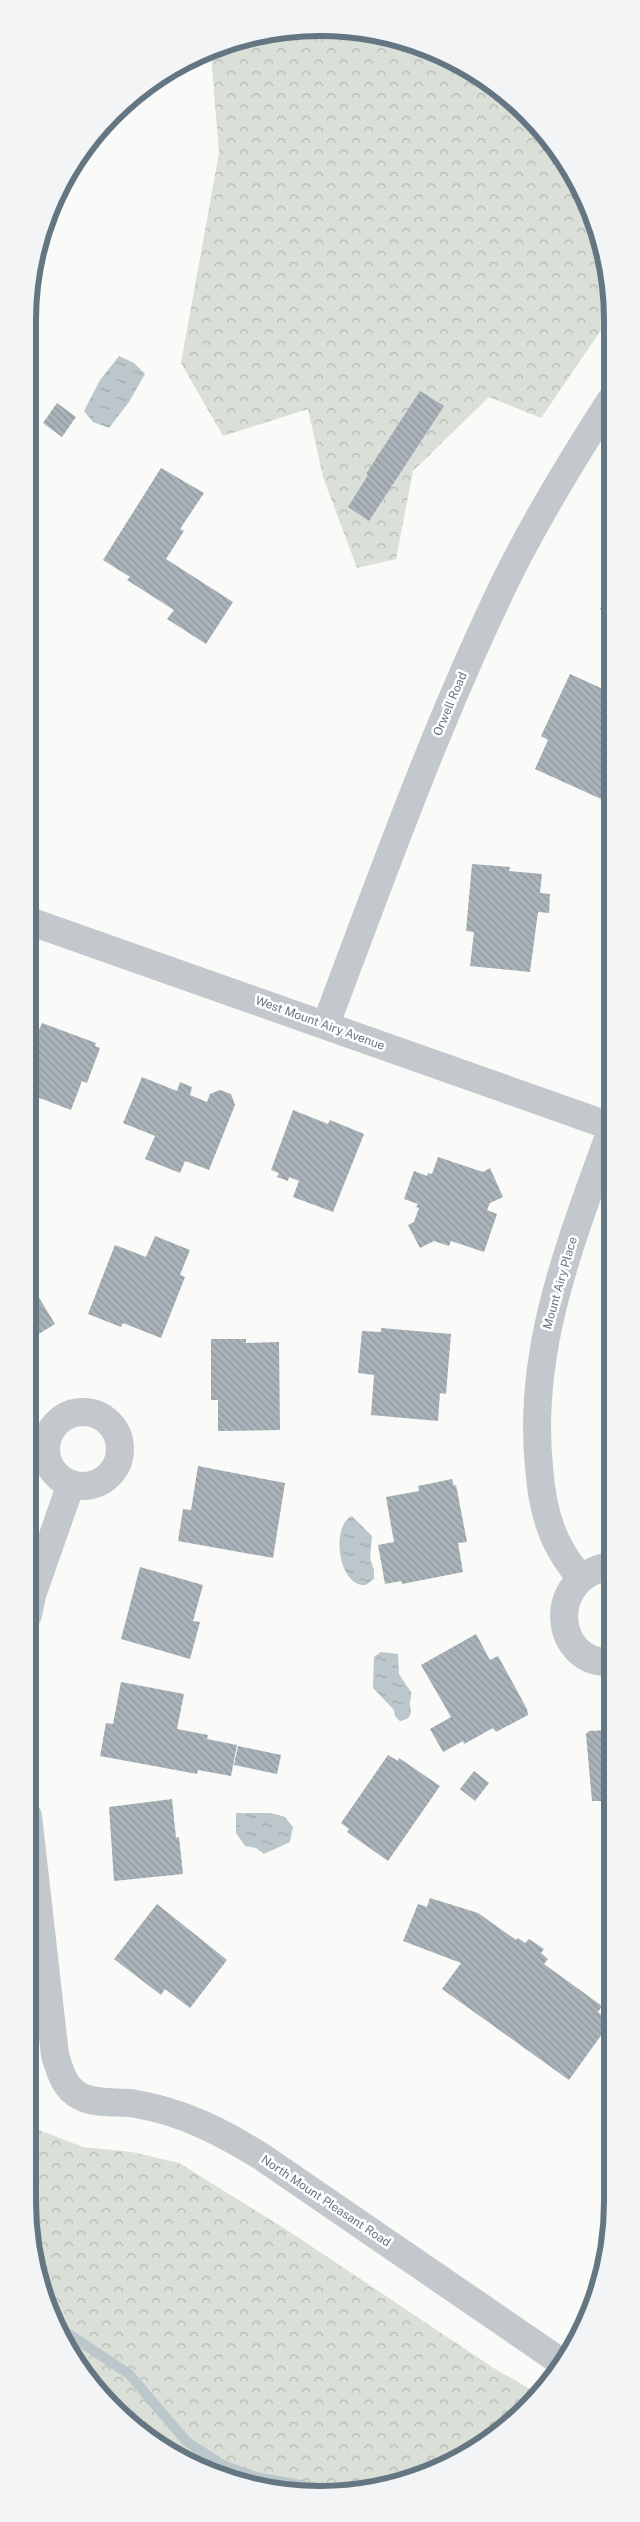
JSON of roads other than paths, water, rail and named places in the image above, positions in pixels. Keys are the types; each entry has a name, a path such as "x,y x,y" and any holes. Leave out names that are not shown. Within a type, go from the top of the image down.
{"street":[{"name":"Orwell Road","path":"326,1024 395,838 466,665 505,582 543,510 604,411"},
{"name":"West Mount Airy Avenue","path":"36,922 604,1124"},
{"name":"Mount Airy Place","path":"580,1578 560,1549 542,1496 536,1441 538,1379 548,1320 563,1266 604,1150"},
{"path":"36,1584 70,1484"},
{"path":"604,1568 594,1570 580,1578 570,1590 564,1605 564,1621 568,1636 578,1649 590,1658 604,1661"},
{"name":"North Mount Pleasant Road","path":"36,1887 55,2055 61,2076 70,2089 81,2097 100,2101 136,2104 176,2113 218,2130 278,2168 557,2359"}],"water":[{"path":"122,117 88,156 95,147"},
{"path":"119,356 134,363 145,374 129,402 109,428 93,422 84,411 100,380"},
{"path":"352,1516 372,1536 370,1558 374,1570 374,1579 366,1585 356,1583 349,1576 343,1566 340,1554 341,1530 345,1521"},
{"path":"381,1652 398,1654 399,1674 411,1692 411,1713 404,1720 400,1721 395,1716 394,1710 373,1688 374,1657"},
{"path":"236,1813 271,1813 285,1817 293,1827 290,1842 264,1854 256,1848 245,1846 236,1833"}],"waterway":[{"path":"70,2335 129,2374 187,2442 223,2465 256,2477 298,2485"}]}
